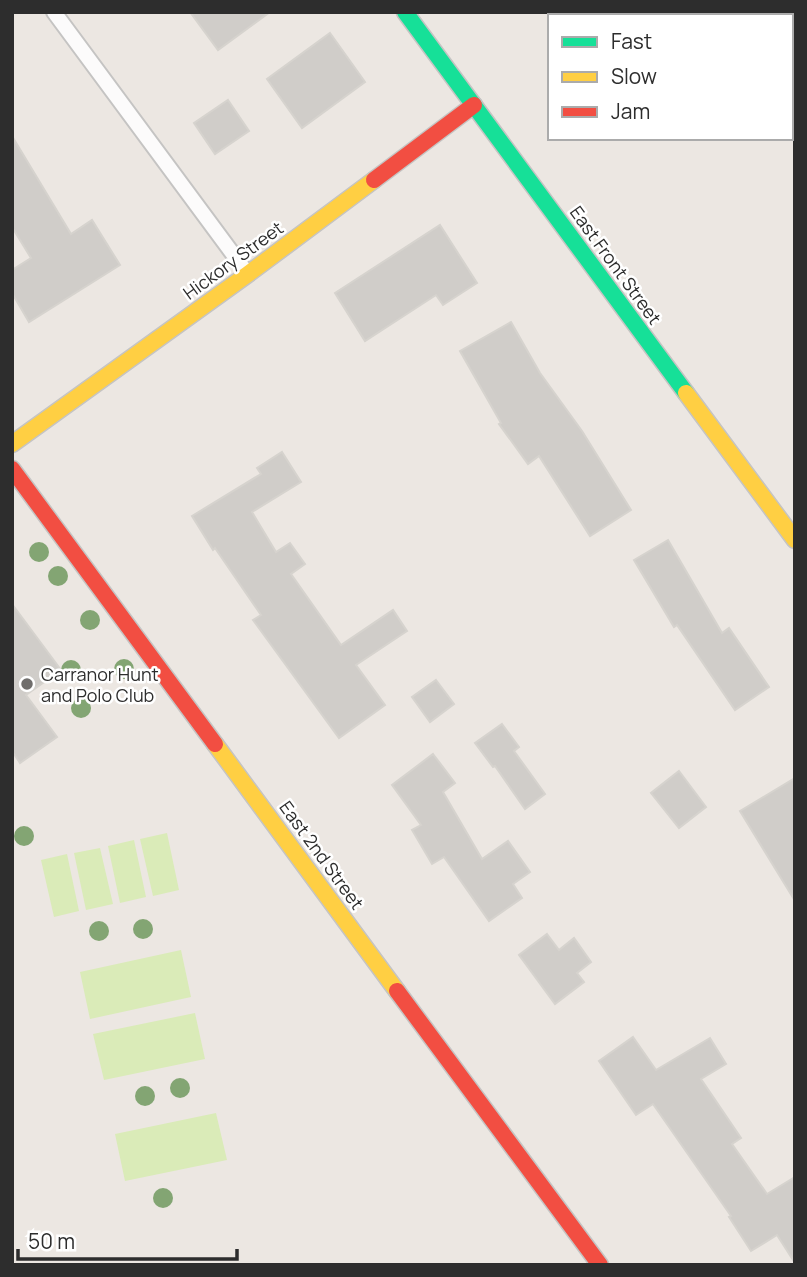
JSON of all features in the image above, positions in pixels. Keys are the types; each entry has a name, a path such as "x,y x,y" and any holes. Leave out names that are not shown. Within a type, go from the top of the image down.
{"street":[{"name":"East Front Street","path":"405,12 795,540"},
{"name":"Hickory Street","path":"12,444 248,274 474,105"},
{"name":"East 2nd Street","path":"12,469 600,1265"}],"lane":[{"path":"54,12 248,274"}],"green space":[{"path":"167,833 179,890 153,896 140,839"},
{"path":"134,840 146,897 120,903 108,846"},
{"path":"100,848 113,904 86,910 74,853"},
{"path":"67,854 79,911 54,917 41,860"},
{"path":"181,950 191,997 90,1019 80,972"},
{"path":"195,1013 205,1059 104,1080 93,1034"},
{"path":"216,1113 227,1160 125,1181 115,1134"}],"building":[{"path":"190,12 270,12 218,50"},
{"path":"330,33 365,82 302,128 267,79"},
{"path":"228,100 249,131 215,154 194,123"},
{"path":"12,136 71,234 92,220 120,265 29,322 12,293 12,270 31,258 12,227"},
{"path":"440,225 477,283 443,305 436,295 365,341 335,293"},
{"path":"511,322 540,373 582,431 631,510 590,536 539,456 528,464 499,424 501,423 460,351"},
{"path":"282,452 301,482 252,512 276,552 290,543 305,564 291,574 341,645 393,610 407,631 356,665 385,705 339,738 253,620 261,615 215,548 213,550 192,516 261,474 257,468"},
{"path":"668,540 722,633 729,628 769,687 735,710 677,625 674,627 634,560"},
{"name":"Carranor Hunt and Polo Club","path":"12,604 61,670 26,695 57,737 20,763 12,751"},
{"path":"436,680 454,704 430,722 412,697"},
{"path":"502,724 519,747 514,751 545,794 525,809 475,743"},
{"path":"433,754 455,783 443,792 482,859 508,841 530,872 513,884 522,898 489,921 444,857 432,864 412,830 421,825 392,785"},
{"path":"679,771 706,807 679,828 651,793"},
{"path":"795,778 795,901 740,811"},
{"path":"547,934 559,950 574,938 591,962 577,973 584,982 555,1004 519,955"},
{"path":"633,1037 656,1070 710,1038 726,1064 701,1079 741,1138 732,1144 767,1194 795,1177 795,1263 777,1235 751,1251 729,1217 731,1216 653,1104 636,1115 599,1061"}],"traffic: fast":[{"path":"405,12 686,393"}],"traffic: slow":[{"path":"12,444 374,180"},
{"path":"686,393 795,540"},
{"path":"215,744 397,991"}],"traffic: jam":[{"path":"374,180 474,105"},
{"path":"12,469 215,744"},
{"path":"397,991 600,1265"}],"place":[{"name":"Carranor Hunt and Polo Club","path":"27,684"}]}
